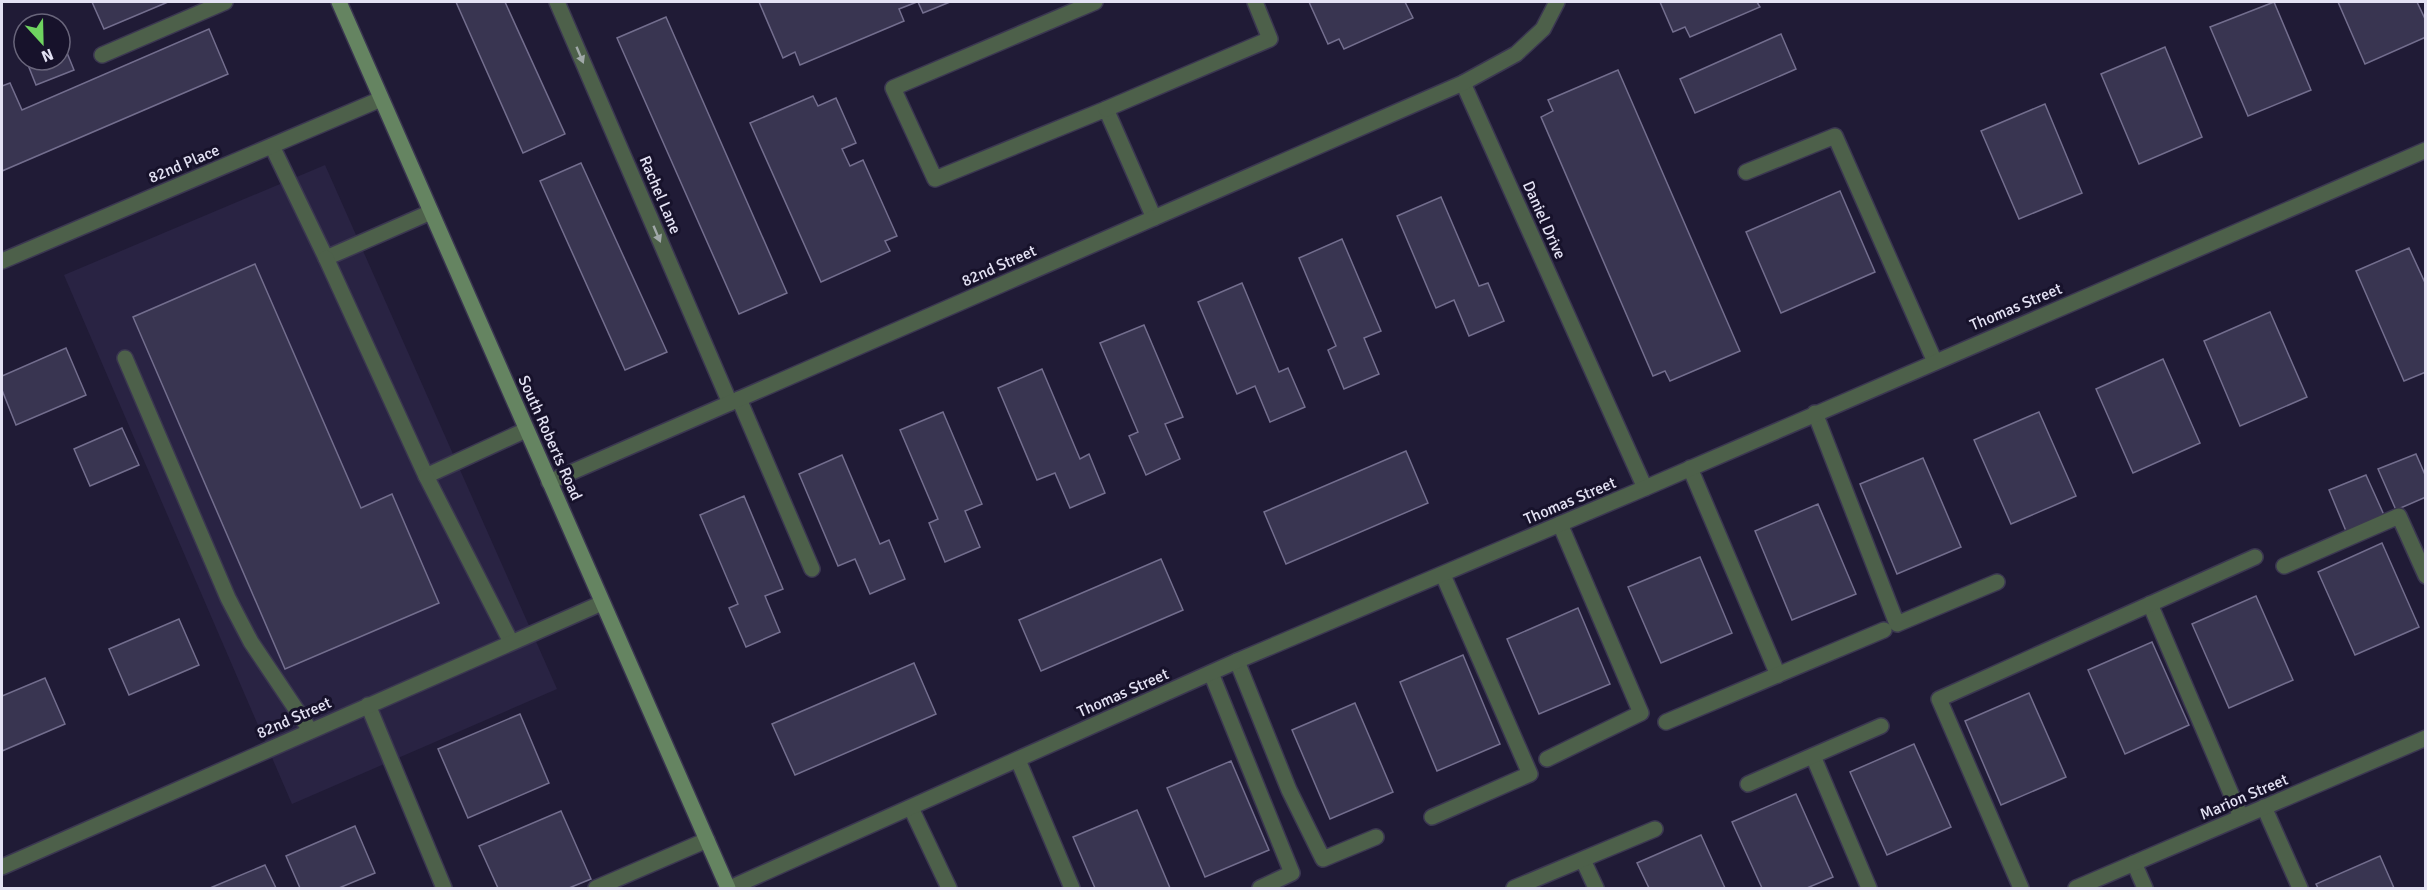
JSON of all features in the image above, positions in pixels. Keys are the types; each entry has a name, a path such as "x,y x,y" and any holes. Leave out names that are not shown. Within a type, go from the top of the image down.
{"street":[{"path":"102,55 225,2"},
{"name":"South Roberts Road","path":"339,2 729,888"},
{"name":"Rachel Lane","path":"557,2 812,569"},
{"path":"1095,2 893,88 935,178 1106,109 1270,39 1255,2"},
{"path":"1463,83 1516,54 1543,29 1557,2"},
{"name":"82nd Street","path":"549,482 1463,83"},
{"name":"Daniel Drive","path":"1463,83 1645,488"},
{"name":"82nd Place","path":"2,261 381,99"},
{"path":"1106,109 1154,218"},
{"path":"1746,172 1835,136 1935,362"},
{"path":"272,146 426,476 511,642"},
{"name":"Thomas Street","path":"729,888 1237,661 1443,575 2426,150"},
{"path":"326,258 431,212"},
{"path":"125,358 228,598 251,642 310,730"},
{"path":"1815,413 1897,624 1997,582"},
{"path":"426,476 526,430"},
{"path":"1690,468 1778,675"},
{"path":"2284,566 2399,516 2426,576"},
{"path":"1547,759 1641,713 1560,524"},
{"path":"2020,888 1939,699 2254,557"},
{"path":"1432,817 1530,774 1443,575"},
{"name":"82nd Street","path":"2,867 602,603"},
{"path":"2150,604 2241,817"},
{"path":"1666,722 1884,630"},
{"path":"1237,661 1289,790 1323,860 1376,837"},
{"path":"1211,673 1292,873 1260,888"},
{"path":"368,705 444,888"},
{"path":"1748,784 1881,726"},
{"name":"Marion Street","path":"2076,888 2426,738"},
{"path":"1813,756 1869,888"},
{"path":"1018,760 1072,888"},
{"path":"2264,807 2300,888"},
{"path":"911,808 949,888"},
{"path":"1514,888 1655,829"},
{"path":"596,888 707,840"},
{"path":"1583,860 1596,888"},
{"path":"2134,863 2145,888"}],"shaded area":[{"path":"325,165 557,689 292,804 64,275"}],"building":[{"path":"92,2 168,2 104,29"},
{"path":"456,2 505,2 565,134 523,153"},
{"path":"759,2 917,2 899,9 904,21 800,65 795,52 783,58"},
{"path":"918,2 950,2 923,13"},
{"path":"1309,2 1405,2 1413,18 1344,49 1339,39 1328,44"},
{"path":"1660,2 1757,2 1760,7 1690,37 1685,27 1673,32"},
{"path":"2274,2 2311,90 2248,116 2210,27"},
{"path":"2338,2 2417,2 2426,21 2426,37 2365,64"},
{"path":"666,17 787,293 739,314 617,38"},
{"path":"209,29 228,74 2,171 2,86 10,83 22,110"},
{"path":"1781,34 1796,69 1695,113 1680,79"},
{"path":"2165,47 2202,137 2139,164 2101,74"},
{"path":"1618,70 1740,351 1670,381 1665,371 1653,376 1541,117 1553,111 1548,100"},
{"path":"31,72 69,72 36,85"},
{"path":"813,96 818,106 836,98 856,143 842,149 850,166 863,160 897,236 885,241 890,251 821,282 750,123"},
{"path":"2045,104 2082,193 2019,219 1981,131"},
{"path":"581,163 667,352 625,370 540,181"},
{"path":"1840,191 1875,272 1781,313 1746,232"},
{"path":"1441,197 1479,286 1488,283 1504,321 1469,336 1454,300 1436,308 1397,216"},
{"path":"1342,239 1381,331 1364,338 1379,374 1344,389 1328,350 1336,346 1299,258"},
{"path":"2409,248 2426,285 2426,372 2404,381 2356,271"},
{"path":"255,264 361,508 392,494 439,603 285,669 133,317"},
{"path":"1242,283 1279,372 1288,368 1305,407 1270,422 1255,386 1237,394 1198,302"},
{"path":"2270,312 2307,397 2240,426 2204,341"},
{"path":"1144,325 1183,417 1165,424 1180,459 1146,475 1129,436 1138,432 1100,343"},
{"path":"66,348 86,395 16,425 2,390 2,376"},
{"path":"2163,359 2200,443 2133,473 2096,389"},
{"path":"1042,369 1080,459 1089,454 1105,493 1070,508 1055,473 1037,480 998,388"},
{"path":"943,412 982,504 965,511 980,547 945,562 929,523 938,519 900,430"},
{"path":"2039,412 2076,496 2011,524 1974,440"},
{"path":"122,428 139,465 90,486 74,449"},
{"path":"1406,451 1428,503 1286,564 1264,512"},
{"path":"2416,454 2426,477 2426,497 2396,510 2378,469"},
{"path":"842,455 880,544 889,540 905,579 870,594 855,559 838,566 799,474"},
{"path":"1923,458 1961,547 1897,574 1860,484"},
{"path":"2366,475 2384,515 2346,531 2329,490"},
{"path":"744,496 783,589 765,596 780,632 746,647 729,608 738,604 700,515"},
{"path":"1818,504 1856,594 1792,620 1755,531"},
{"path":"2382,543 2419,627 2355,655 2318,572"},
{"path":"1700,557 1732,633 1661,663 1628,587"},
{"path":"1161,559 1183,610 1041,671 1019,620"},
{"path":"2256,596 2293,680 2229,708 2192,624"},
{"path":"1578,608 1610,684 1539,714 1507,639"},
{"path":"179,619 199,665 129,695 109,649"},
{"path":"2152,642 2189,725 2125,754 2088,670"},
{"path":"1463,655 1500,744 1437,771 1400,682"},
{"path":"914,663 936,714 795,775 772,724"},
{"path":"45,678 65,724 2,751 2,696"},
{"path":"2029,693 2066,777 2001,805 1965,721"},
{"path":"1355,703 1393,792 1330,819 1292,730"},
{"path":"520,714 549,783 468,818 438,749"},
{"path":"1914,744 1951,827 1887,855 1850,772"},
{"path":"1231,761 1269,850 1205,877 1167,788"},
{"path":"1796,794 1833,877 1807,888 1762,888 1732,822"},
{"path":"1137,810 1170,888 1095,888 1073,837"},
{"path":"561,811 591,879 569,888 498,888 479,846"},
{"path":"355,826 375,873 339,888 300,888 286,856"},
{"path":"1701,835 1725,888 1649,888 1637,863"},
{"path":"2380,856 2394,888 2318,888 2316,884"},
{"path":"265,865 276,888 210,888"}]}
